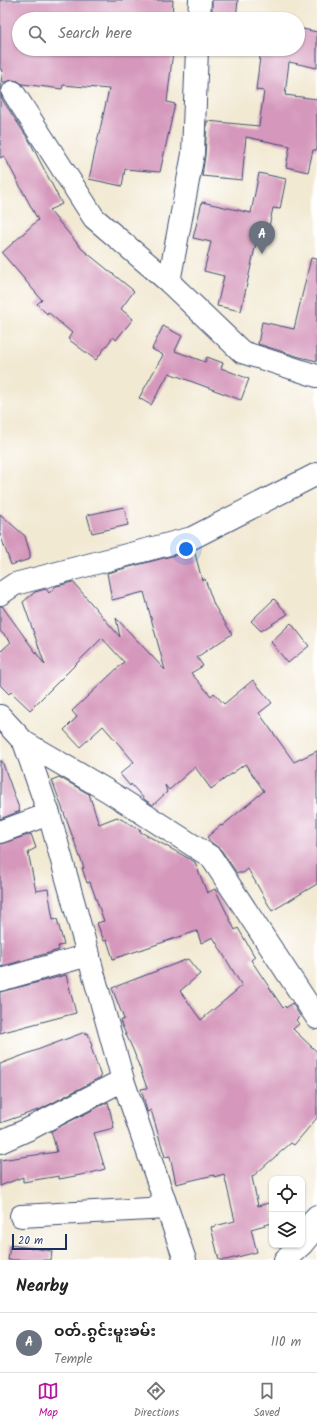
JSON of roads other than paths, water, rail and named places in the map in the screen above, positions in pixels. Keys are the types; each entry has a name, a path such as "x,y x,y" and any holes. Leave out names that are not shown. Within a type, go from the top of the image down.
{"street":[{"path":"199,12 200,0"},
{"path":"170,282 193,154 197,56"},
{"path":"13,92 94,218 170,282 242,352 317,376"},
{"path":"0,594 14,584 192,538 317,474"},
{"path":"0,716 24,742 108,791 212,857 317,1018"},
{"path":"24,742 49,814 124,1080 185,1260"},
{"path":"0,832 49,814"},
{"path":"0,980 89,955"},
{"path":"0,1142 29,1129 124,1080"},
{"path":"21,1216 167,1208"},
{"path":"305,1241 308,1237 314,1218 317,1216"},
{"path":"285,1260 299,1248"}],"place":[{"name":"ဝတ်ႉၵွင်းမူးၶမ်း","path":"262,254"}]}
